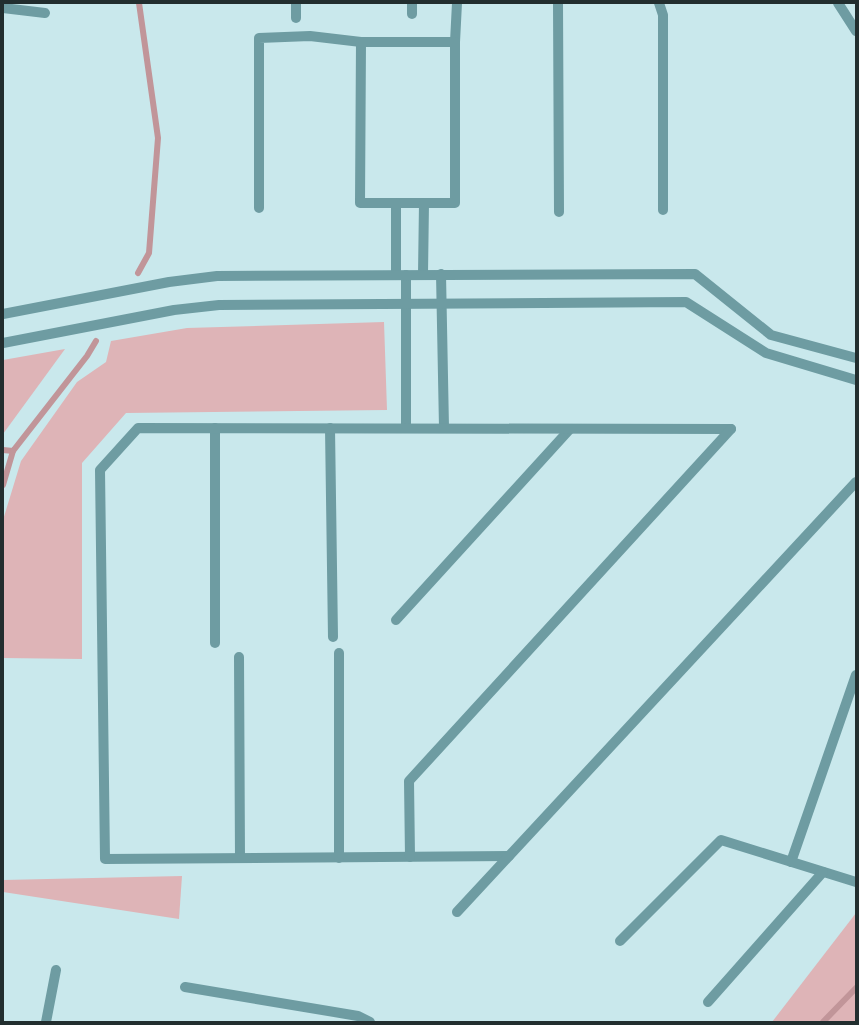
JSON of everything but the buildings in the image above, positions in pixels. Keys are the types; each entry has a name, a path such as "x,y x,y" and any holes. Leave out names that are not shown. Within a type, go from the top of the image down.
{"street":[{"path":"296,3 296,18"},
{"path":"412,3 412,14"},
{"path":"361,42 360,203 454,203 455,42 457,3"},
{"path":"558,3 559,212"},
{"path":"659,3 663,15 663,210"},
{"path":"838,3 856,31"},
{"path":"3,8 45,13"},
{"path":"259,208 259,38 310,36 361,42 455,42"},
{"path":"396,203 401,275 406,303 406,428"},
{"path":"423,274 424,203"},
{"path":"441,274 444,428"},
{"path":"3,314 169,282 218,276 695,274 771,335 856,358"},
{"path":"3,343 174,310 220,305 686,302 766,353 856,380"},
{"path":"410,857 409,781 731,429 138,428 100,470 105,859 339,858 509,856"},
{"path":"215,428 215,642"},
{"path":"330,428 333,637"},
{"path":"396,620 570,429"},
{"path":"457,912 856,482"},
{"path":"339,653 339,858"},
{"path":"239,658 240,858"},
{"path":"791,862 856,675"},
{"path":"620,941 721,840 856,882"},
{"path":"708,1002 823,872"},
{"path":"46,1022 56,970"},
{"path":"185,987 358,1016 370,1022"}],"shaded area":[{"path":"384,322 387,410 126,413 82,463 82,659 3,658 3,520 21,461 77,382 106,362 111,341 187,328"},
{"path":"65,349 3,434 3,360"},
{"path":"182,876 179,919 3,892 3,880"},
{"path":"856,913 856,1022 772,1022"}],"waterway":[{"path":"138,273 149,253 158,138 139,3"},
{"path":"3,450 13,451 87,356 96,341"},
{"path":"3,485 13,451"},
{"path":"823,1022 856,988"}]}
